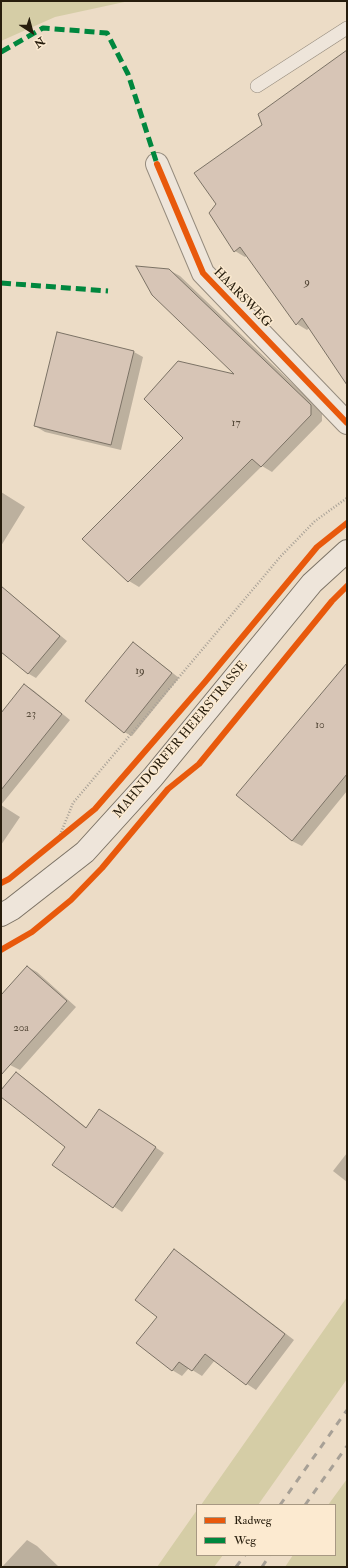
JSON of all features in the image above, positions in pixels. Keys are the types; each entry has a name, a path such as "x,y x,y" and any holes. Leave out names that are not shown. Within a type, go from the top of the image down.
{"main road":[{"name":"HAARSWEG","path":"158,164 203,273 347,423"},
{"name":"MAHNDORFER HEERSTRASSE","path":"1,915 12,909 85,852 153,777 312,583 347,551"}],"lane":[{"path":"256,86 347,28"}],"path":[{"path":"59,838 73,803 270,568 315,521 347,498"},
{"path":"59,838 71,829"}],"shaded area":[{"path":"1,1 129,1 55,17 1,41"},
{"path":"347,1297 347,1379 259,1504 202,1504"},
{"path":"347,1479 347,1567 285,1567 292,1556 336,1556 336,1504 329,1504"},
{"path":"196,1511 196,1556 222,1556 214,1567 157,1567"}],"building":[{"path":"347,50 347,385 302,318 296,325 240,247 234,252 209,213 216,204 194,173 262,125 258,114"},
{"path":"136,266 169,269 311,405 311,415 261,467 252,459 128,582 82,539 183,438 144,399 178,361 234,374 152,295"},
{"path":"57,332 134,351 111,445 34,426"},
{"path":"1,586 60,636 28,674 1,652"},
{"path":"133,642 172,673 124,733 85,701"},
{"path":"347,663 347,774 292,841 236,795"},
{"path":"24,684 62,714 1,790 1,713"},
{"path":"27,966 67,1001 1,1075 1,995"},
{"path":"16,1072 86,1128 99,1109 156,1147 113,1208 52,1165 65,1147 1,1097 1,1090"},
{"path":"174,1249 285,1334 246,1385 205,1354 192,1371 179,1362 172,1371 136,1343 157,1317 135,1300"}],"railway":[{"path":"281,1504 347,1410"},
{"path":"306,1504 347,1446"},
{"path":"236,1567 244,1556"},
{"path":"262,1567 269,1556"}],"marked path":[{"path":"1,52 43,28 107,33 128,74 157,164"},
{"path":"1,283 108,291"}],"cycle path":[{"path":"157,164 203,273 347,423"},
{"path":"1,883 9,879 95,809 205,682 317,547 347,523"},
{"path":"1,950 32,932 71,900 102,868 168,789 199,764 332,601 347,586"}]}
